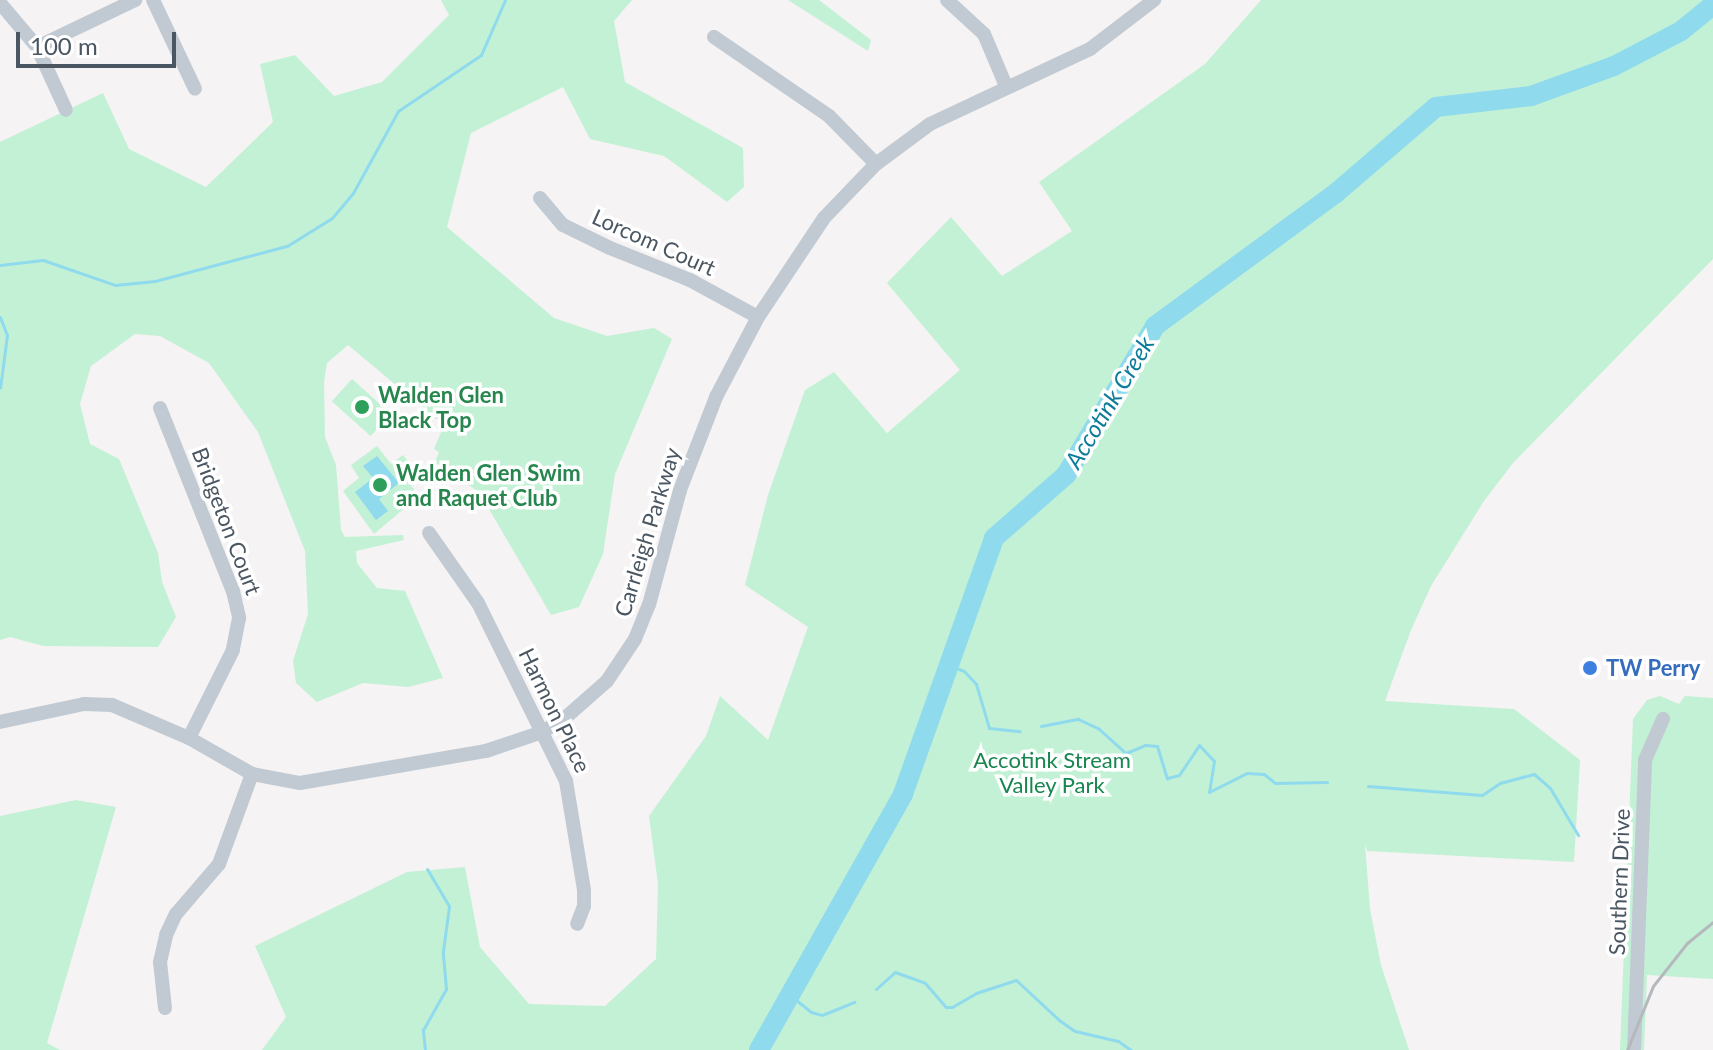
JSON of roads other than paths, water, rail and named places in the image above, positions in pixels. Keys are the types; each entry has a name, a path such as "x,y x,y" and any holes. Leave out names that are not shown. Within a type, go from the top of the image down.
{"street":[{"path":"37,47 135,0"},
{"path":"153,0 195,89"},
{"path":"947,0 984,34 1006,86"},
{"name":"Carrleigh Parkway","path":"0,722 84,704 103,704 128,710 189,738 252,774 286,783 320,782 486,751 542,732 595,695 635,639 691,458 716,397 758,317 824,218 876,164 940,118 1090,49 1154,0"},
{"path":"0,3 37,47 66,110"},
{"path":"714,37 829,116 876,164"},
{"name":"Lorcom Court","path":"540,198 563,225 690,280 758,317"},
{"name":"Bridgeton Court","path":"160,408 233,591 239,618 233,650 189,738"},
{"name":"Harmon Place","path":"429,533 478,603 572,800 584,890 584,906 577,924"},
{"name":"Southern Drive","path":"1634,1050 1645,760 1663,719"},
{"path":"165,1008 160,962 166,935 176,914 219,864 252,774"}],"water":[{"path":"377,456 399,483 379,499 388,511 376,520 355,492 373,478 363,466"}],"waterway":[{"path":"0,265 43,260 115,285 155,281 287,246 332,218 353,193 398,111 481,55 505,0"},
{"name":"Accotink Creek","path":"759,1050 903,794 994,538 1066,475 1155,326 1336,193 1436,107 1531,96 1614,66 1681,31 1713,5"},
{"path":"0,317 7,335 0,388"},
{"path":"949,665 964,671 976,684 989,728 1020,731"},
{"path":"1041,726 1078,719 1099,729 1126,753 1145,745 1157,746 1167,778 1179,775 1199,745 1214,761 1209,792 1247,773 1264,774 1275,783 1327,782"},
{"path":"1368,786 1482,795 1500,783 1534,774 1550,788 1578,835"},
{"path":"425,1050 423,1030 446,989 443,951 449,906 427,869"},
{"path":"876,989 895,972 925,983 946,1007 952,1007 976,993 1016,980 1075,1031 1118,1041 1131,1050"},
{"path":"790,995 811,1012 822,1015 854,1002"}],"railway":[{"path":"1627,1050 1653,986 1687,943 1713,922"}],"place":[{"name":"Walden Glen Black Top","path":"362,407"},
{"name":"Walden Glen Swim and Raquet Club","path":"380,485"},
{"name":"TW Perry","path":"1590,668"}],"park label":[{"name":"Accotink Stream Valley Park","path":"1052,772"}]}
